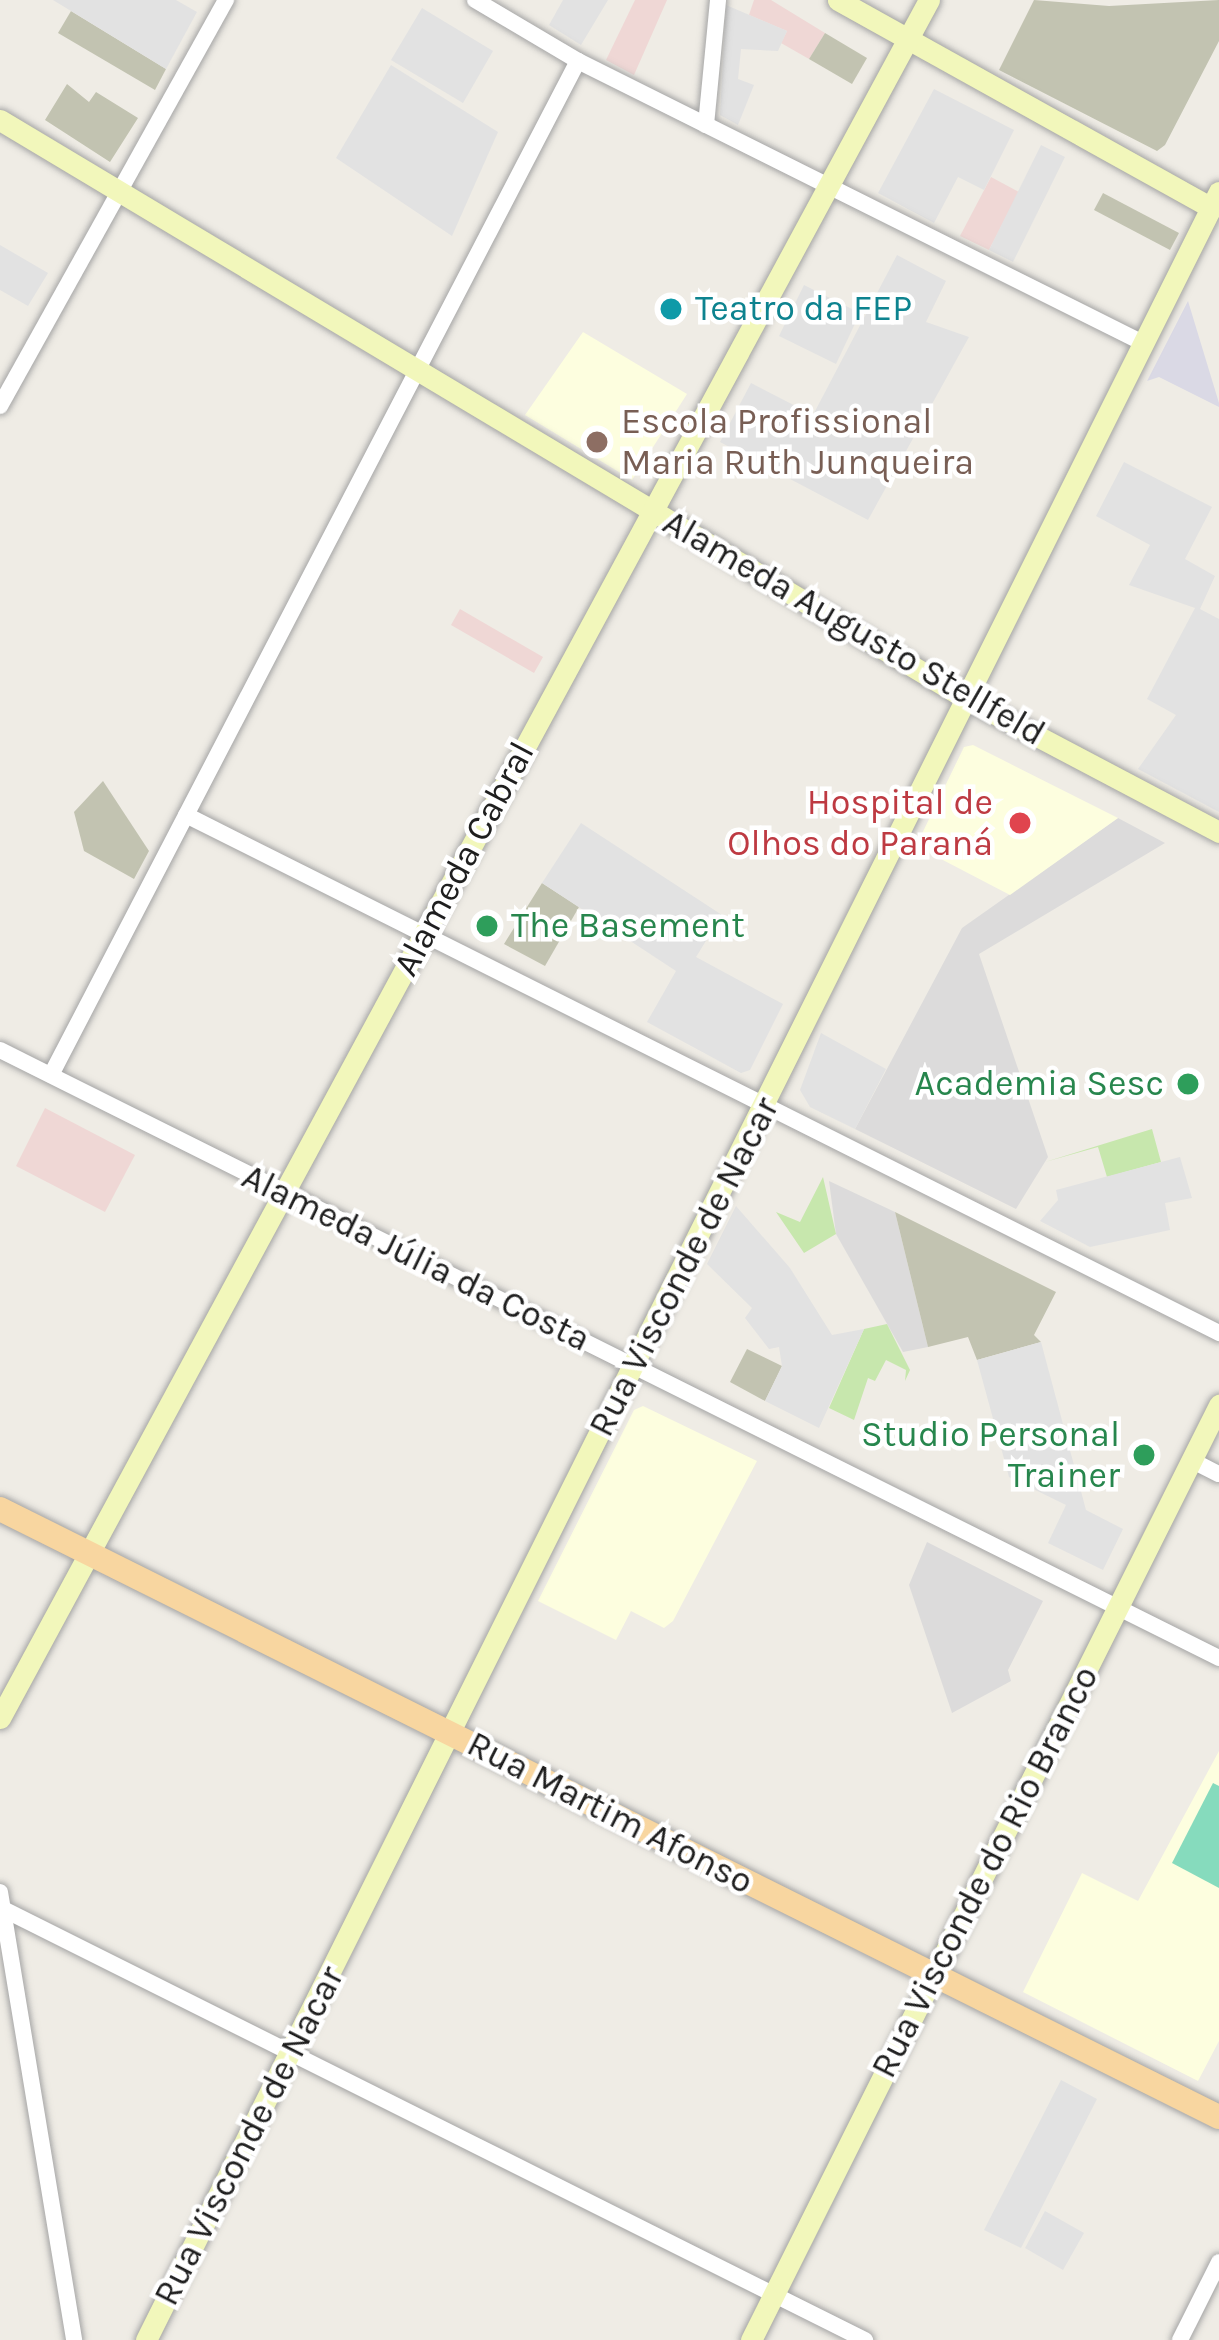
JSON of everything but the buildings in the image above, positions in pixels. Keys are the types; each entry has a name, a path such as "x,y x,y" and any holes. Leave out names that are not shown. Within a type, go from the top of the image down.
{"main road":[{"name":"Rua Martim Afonso","path":"0,1509 1219,2117"}],"street":[{"path":"0,406 226,0"},
{"path":"475,0 578,61 1145,344"},
{"path":"706,125 718,0"},
{"path":"838,0 1216,209"},
{"name":"Alameda Cabral","path":"0,1718 929,0"},
{"path":"51,1076 578,61"},
{"name":"Alameda Augusto Stellfeld","path":"0,120 968,699 1219,832"},
{"name":"Rua Visconde de Nacar","path":"146,2340 1216,209"},
{"path":"186,815 1219,1333"},
{"name":"Alameda Júlia da Costa","path":"0,1050 1219,1658"},
{"name":"Rua Visconde do Rio Branco","path":"752,2340 1219,1405"},
{"path":"1192,1460 1219,1474"},
{"path":"1,1900 290,2052 866,2340"},
{"path":"1,1900 74,2340"},
{"path":"1180,2340 1219,2262"}],"shaded area":[{"path":"53,0 176,0 197,12 166,69"},
{"path":"563,0 608,0 581,45 549,25"},
{"path":"635,0 667,0 634,75 606,60"},
{"path":"754,0 771,0 825,33 809,59 781,43 787,31 749,15"},
{"path":"1034,0 1109,6 1219,0 1219,41 1165,145 1157,151 999,70"},
{"path":"726,5 787,31 778,51 741,49 738,79 754,85 738,125 720,115"},
{"path":"422,8 493,51 463,103 391,60"},
{"path":"71,11 166,69 155,90 58,33"},
{"path":"825,33 867,58 852,84 809,59"},
{"path":"391,65 498,132 452,236 336,158"},
{"path":"67,84 89,102 96,92 138,118 110,162 45,120"},
{"path":"934,89 1014,130 984,190 958,177 934,223 878,193"},
{"path":"1041,145 1065,157 1013,262 989,250"},
{"path":"991,177 1019,192 989,250 960,236"},
{"path":"1103,193 1179,233 1170,250 1094,210"},
{"path":"0,245 48,273 28,306 0,290"},
{"path":"897,255 946,281 926,322 969,337 868,520 720,442 751,383 813,415"},
{"path":"804,285 860,313 836,364 779,336"},
{"path":"1188,301 1219,407 1159,377 1147,381"},
{"path":"583,332 687,394 632,480 525,415"},
{"path":"1124,462 1212,507 1185,559 1215,576 1200,609 1219,619 1219,812 1138,769 1176,715 1147,699 1195,608 1129,585 1150,545 1096,516"},
{"path":"460,609 543,657 534,673 451,625"},
{"name":"Hospital de Olhos do Paraná","path":"973,745 1118,818 1010,895 916,846 964,747"},
{"path":"103,781 149,851 134,879 84,851 74,812"},
{"path":"1118,818 1165,843 979,954 1048,1157 1016,1209 855,1129 962,928"},
{"path":"581,823 722,915 696,957 783,1004 750,1070 741,1073 647,1022 676,971 542,883"},
{"path":"542,883 579,907 545,966 504,944"},
{"path":"821,1033 886,1069 855,1129 810,1107 800,1090"},
{"path":"45,1108 135,1155 105,1212 16,1166"},
{"path":"1180,1157 1192,1198 1165,1203 1170,1230 1090,1247 1040,1221 1058,1200 1056,1190"},
{"path":"829,1181 895,1212 928,1347 903,1352 836,1234"},
{"path":"736,1206 790,1268 832,1335 864,1329 819,1428 765,1401 782,1366 779,1347 769,1349 745,1318 752,1308 707,1264"},
{"path":"895,1212 1056,1292 1034,1335 1041,1342 977,1360 968,1337 928,1347"},
{"path":"1041,1342 1086,1510 1123,1529 1103,1570 1048,1543 1066,1505 1009,1477 977,1360"},
{"path":"747,1349 782,1366 765,1401 730,1382"},
{"path":"643,1406 757,1461 673,1621 664,1628 631,1611 616,1640 538,1601 634,1410"},
{"path":"927,1542 1043,1601 1008,1670 1011,1681 952,1713 909,1585"},
{"path":"1219,1751 1219,2041 1198,2081 1023,1992 1082,1873 1138,1901"},
{"path":"1061,2080 1097,2099 1021,2248 984,2230"},
{"path":"1045,2211 1084,2233 1063,2270 1025,2248"}],"green space":[{"path":"1152,1129 1161,1162 1107,1177 1098,1147 1045,1162"},
{"path":"823,1177 836,1234 804,1253 776,1212 800,1222"},
{"path":"887,1324 910,1370 905,1381 906,1370 886,1360 875,1381 868,1378 854,1420 829,1408 864,1329"},
{"path":"1213,1783 1219,1786 1219,1888 1172,1863"}],"place":[{"name":"Teatro da FEP","path":"671,309"},
{"name":"Escola Profissional Maria Ruth Junqueira","path":"597,442"},
{"name":"Hospital de Olhos do Paraná","path":"1020,823"},
{"name":"The Basement","path":"487,926"},
{"name":"Academia Sesc","path":"1188,1084"},
{"name":"Studio Personal Trainer","path":"1144,1455"}]}
